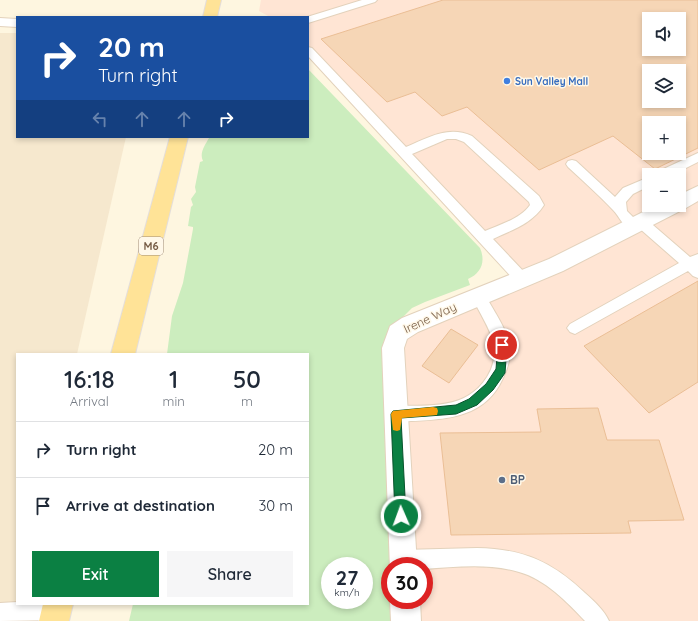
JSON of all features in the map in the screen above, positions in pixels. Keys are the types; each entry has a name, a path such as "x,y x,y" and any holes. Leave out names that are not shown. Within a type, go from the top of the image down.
{"main road":[{"path":"210,16 214,0"},
{"name":"M6","path":"123,353 179,138"}],"street":[{"path":"0,22 16,23"},
{"path":"686,199 698,193"},
{"name":"Irene Way","path":"403,557 393,348 398,333 410,325 556,265 661,212"},
{"path":"405,609 406,621"}],"lane":[{"path":"309,20 372,0"},
{"path":"309,51 522,279"},
{"path":"404,153 443,136 462,136 468,139 534,199 536,205 533,211 526,217 483,237"},
{"path":"675,168 698,157"},
{"path":"572,164 618,207 625,217 638,224 695,265 575,328"},
{"path":"618,207 619,201 628,191 642,184"},
{"path":"396,414 456,409 473,402 490,387 501,370 502,345 478,296"},
{"path":"433,561 492,558 519,562 548,575 585,605 599,621"},
{"path":"0,613 56,612"}],"shaded area":[{"path":"261,0 698,0 698,621 406,621 405,609 433,609 433,557 403,557 396,338 522,279 309,51 309,16 268,16 259,11"},
{"path":"0,33 16,33 16,138 126,138 77,353 16,353 16,605 21,605 17,621 0,621"}],"green space":[{"path":"309,70 480,248 482,253 481,266 476,274 468,279 470,285 412,308 394,326 391,557 381,557 381,609 392,609 395,621 129,621 133,605 309,605 309,353 167,353 172,316 183,283 193,229 193,227 188,226 191,207 193,205 191,199 196,192 195,187 200,162 203,161 202,152 209,138 309,138"}],"building":[{"name":"Sun Valley Mall","path":"443,0 698,0 698,148 686,154 686,116 642,116 642,159 613,136 539,170 467,107 442,116 415,92 387,102 321,39"},
{"name":"Sun Valley Mall","path":"644,160 673,160 657,168 654,168"},
{"path":"698,281 698,382 649,413 584,346"},
{"path":"451,329 478,345 449,383 422,366"},
{"path":"598,408 607,440 659,440 684,520 628,521 631,533 451,535 440,433 541,432 537,409"}],"slow traffic":[{"path":"397,427 396,414 433,411"}],"place":[{"name":"Sun Valley Mall","path":"507,81"},
{"name":"BP","path":"502,480"}],"route":[{"path":"401,516 396,414 456,409 473,402 490,387 501,370 502,345"}]}
